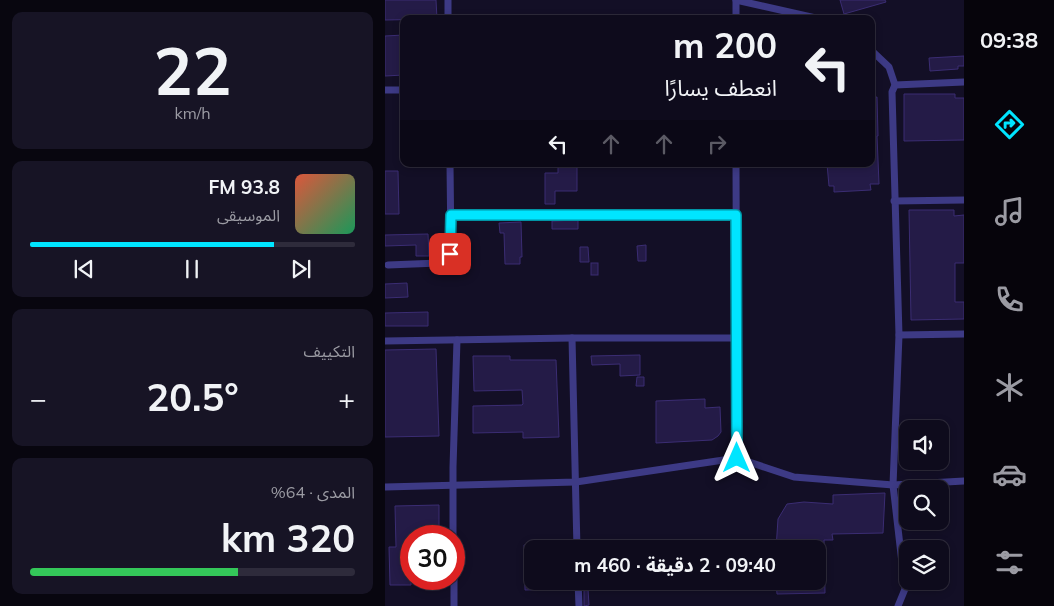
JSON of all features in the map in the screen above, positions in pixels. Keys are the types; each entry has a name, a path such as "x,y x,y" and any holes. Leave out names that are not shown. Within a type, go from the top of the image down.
{"street":[{"path":"448,0 448,15"},
{"path":"736,15 736,0 802,15"},
{"path":"875,54 889,67 895,85 892,92 899,335 893,485 905,589 898,606"},
{"path":"895,85 964,82"},
{"path":"385,90 400,90"},
{"path":"388,265 439,263 445,261 451,252 450,167"},
{"path":"736,167 737,458"},
{"path":"895,201 964,200"},
{"path":"451,215 736,215"},
{"path":"899,335 964,334"},
{"path":"385,342 572,338 736,338"},
{"path":"572,338 577,540"},
{"path":"453,525 457,340"},
{"path":"385,487 576,482 737,458 794,476 893,485 964,481"},
{"path":"454,590 454,606"},
{"path":"578,590 579,606"}],"building":[{"path":"385,0 436,0 437,15 400,15 400,20 385,20"},
{"path":"840,0 885,0 886,2 844,14"},
{"path":"400,35 400,75 385,76 385,36"},
{"path":"964,56 964,66 958,66 958,69 930,71 929,58"},
{"path":"904,94 955,94 955,98 964,98 964,140 904,141"},
{"path":"875,97 877,97 879,184 870,184 871,190 834,192 834,186 829,186 827,167 875,167"},
{"path":"558,167 577,167 577,191 555,191 555,204 545,204 545,173 558,173"},
{"path":"385,171 398,171 399,214 385,214"},
{"path":"909,210 954,210 954,216 964,215 964,263 955,263 955,302 964,302 964,319 911,320"},
{"path":"578,220 578,229 552,229 552,221"},
{"path":"521,222 522,257 520,257 520,264 505,264 504,233 500,233 499,223"},
{"path":"428,234 429,256 416,256 416,245 385,246 385,235"},
{"path":"646,245 646,261 638,261 637,246"},
{"path":"580,247 588,247 589,262 580,262"},
{"path":"591,263 598,263 598,275 591,275"},
{"path":"407,283 408,297 385,298 385,284"},
{"path":"428,312 428,326 385,326 385,313"},
{"path":"436,349 439,436 385,437 385,350"},
{"path":"640,355 640,375 620,376 620,364 592,365 591,356"},
{"path":"473,356 510,356 510,360 556,360 559,437 523,438 523,432 473,433 473,406 523,404 522,390 474,391"},
{"path":"637,377 644,377 644,386 636,386"},
{"path":"705,399 705,408 720,407 721,432 718,436 712,440 656,443 656,401"},
{"path":"885,493 883,533 832,534 833,540 777,540 778,519 787,504 804,502 833,504 833,495"},
{"path":"439,505 439,525 400,525 400,585 390,585 389,547 396,547 395,506"},
{"path":"584,590 588,590 589,605 584,606"},
{"path":"777,590 825,590 825,593 777,594"}],"route":[{"path":"450,254 451,215 736,215 737,458"}]}
